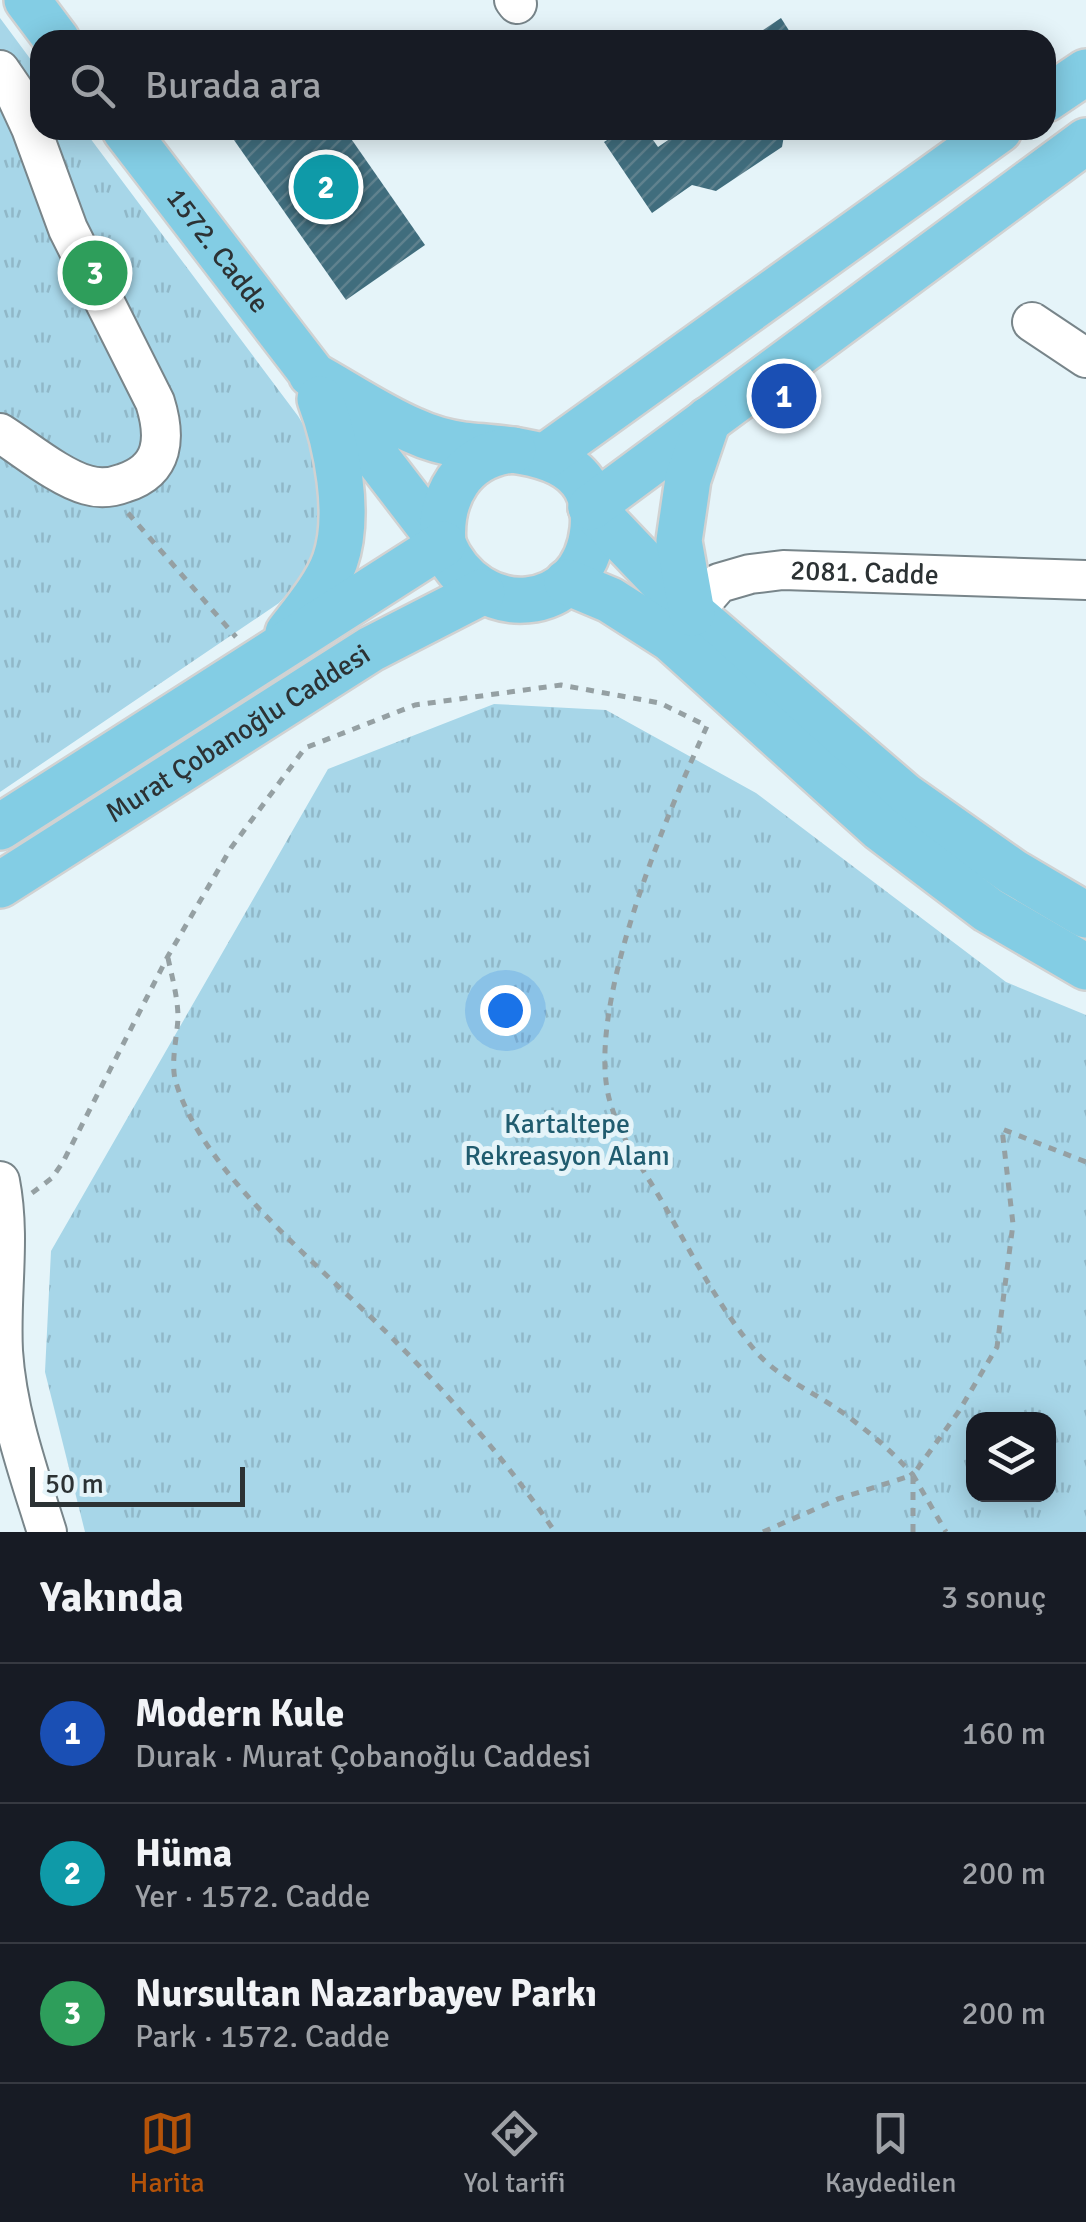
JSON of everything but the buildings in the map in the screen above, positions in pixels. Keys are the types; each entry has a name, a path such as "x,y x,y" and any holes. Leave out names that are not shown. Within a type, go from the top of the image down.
{"main road":[{"path":"26,0 49,30"},
{"path":"1056,92 1086,72"},
{"name":"1572. Cadde","path":"134,140 444,544"},
{"path":"311,374 412,430 459,444 535,452 564,464 579,480 593,523 590,545 581,565 567,582 548,594 504,600 482,592 452,564 441,520 447,497 459,476 477,460 499,451 535,452 985,140"},
{"path":"590,507 1086,142"},
{"path":"266,656 334,561 342,508 331,428 311,374"},
{"path":"681,626 679,540 688,479 708,420"},
{"path":"590,507 681,626 880,828 988,910 1086,967"},
{"name":"Murat Çobanoğlu Caddesi","path":"0,827 444,544"},
{"path":"567,582 681,626 905,796 1013,872 1086,915"},
{"name":"Murat Çobanoğlu Caddesi","path":"0,886 371,649 482,592"}],"street":[{"path":"0,70 30,126"},
{"path":"0,433 83,484 107,488 134,480 156,462 162,445 162,425 147,385 68,229 35,140"},
{"path":"1032,322 1086,358"},
{"name":"2081. Cadde","path":"681,626 718,583 783,570 1086,580"},
{"path":"2,1192 7,1239 4,1351 8,1384 26,1465 47,1532"}],"path":[{"path":"107,488 266,656"},
{"path":"2,1192 38,1190 63,1162 168,956 231,848 305,748 415,705 560,685 660,703 706,726 664,820 624,945 606,1034 610,1104 634,1155 701,1272 760,1355 792,1382 837,1408 884,1443 914,1475 946,1532"},
{"path":"168,956 178,1013 174,1076 198,1130 228,1172 275,1223 396,1342 485,1437 555,1532"},
{"path":"912,1532 914,1475 959,1411 997,1346 1014,1224 1002,1129 1086,1162"},
{"path":"763,1532 838,1499 914,1475"}],"green space":[{"path":"0,18 30,58 30,140 91,140 298,416 321,470 326,510 320,550 311,568 279,603 0,792"},
{"name":"Kartaltepe Rekreasyon Alanı","path":"494,704 606,710 756,793 1006,982 1086,1015 1086,1532 85,1532 45,1372 51,1251 328,769"}],"place":[{"name":"Hüma","path":"326,187"},
{"name":"Nursultan Nazarbayev Parkı","path":"95,273"},
{"name":"Modern Kule","path":"784,396"}]}
